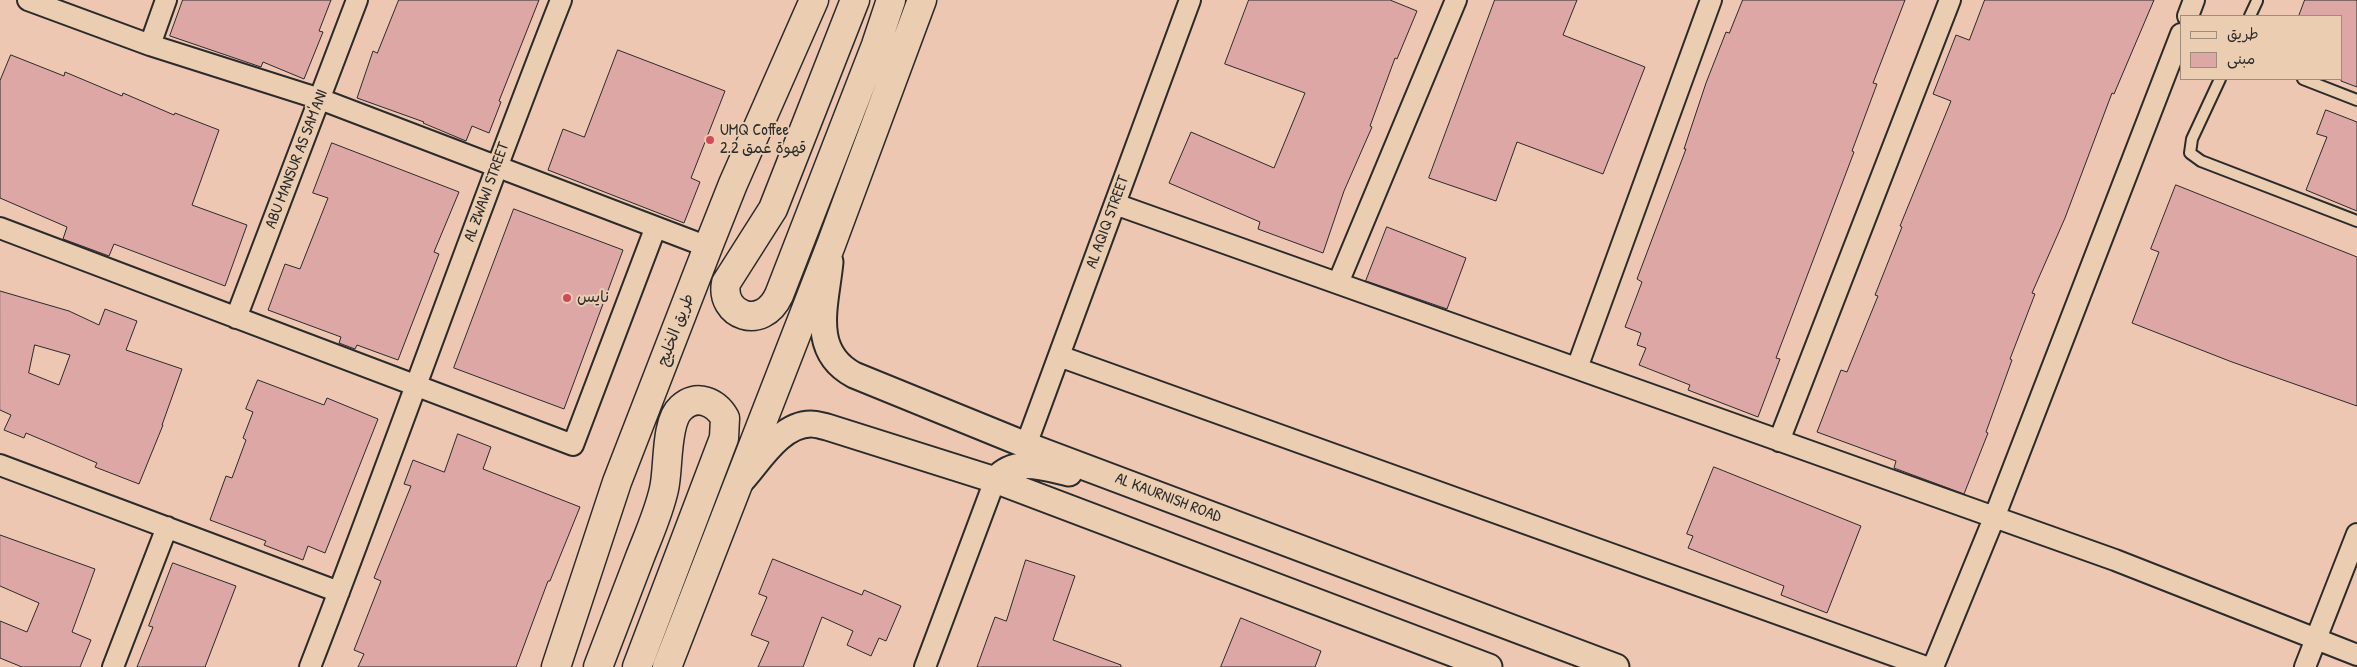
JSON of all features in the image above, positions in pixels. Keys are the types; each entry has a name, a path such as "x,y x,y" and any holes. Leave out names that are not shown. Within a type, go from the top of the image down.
{"main road":[{"name":"طريق الخليج","path":"556,667 617,482 733,184 814,0"},
{"path":"855,0 772,209 726,283 724,292 731,306 748,316 762,315 775,303 779,295 891,0"},
{"path":"667,667 831,246 922,0"},
{"path":"598,667 659,508 666,481 670,437 675,415 681,407 689,403 705,400 713,404 725,418 724,438 637,667"}],"street":[{"path":"28,0 150,45 320,98 708,248"},
{"path":"150,45 166,0"},
{"name":"ABU MANSUR AS SAM'ANI","path":"236,318 357,0"},
{"name":"AL ZWAWI STREET","path":"310,667 417,386 496,167 561,0"},
{"name":"AL AQIQ STREET","path":"1026,445 1190,0"},
{"path":"1338,283 1456,0"},
{"path":"1577,368 1710,0"},
{"path":"1779,441 1950,0"},
{"path":"2188,15 2194,0"},
{"path":"1933,667 1994,518 2180,37"},
{"path":"1115,204 2115,560 2357,655"},
{"path":"0,228 573,445 655,229"},
{"name":"AL KAURNISH ROAD","path":"831,246 823,331 830,353 843,369 1026,445 1616,667"},
{"path":"1059,356 1926,667"},
{"path":"737,486 779,438 801,426 812,424 995,480 1490,667"},
{"path":"0,465 339,592"},
{"path":"924,667 995,480 1002,473 1016,465 1054,469 1157,493"},
{"path":"113,667 167,527"},
{"path":"2305,667 2357,534"}],"lane":[{"path":"2250,15 2257,1"},
{"path":"2220,80 2192,139 2190,153 2200,161 2357,221"},
{"path":"2306,80 2357,100"}],"building":[{"path":"183,0 331,0 319,31 323,32 304,79 263,62 261,67 170,36"},
{"path":"399,0 539,0 499,101 501,102 489,133 472,126 466,141 424,122 357,98 373,51 377,53"},
{"path":"1249,0 1390,0 1417,11 1397,59 1395,58 1370,126 1372,127 1344,191 1323,253 1258,229 1260,222 1169,183 1191,132 1274,168 1305,93 1225,64"},
{"path":"1495,0 1577,0 1563,35 1645,67 1603,174 1517,142 1496,201 1429,178"},
{"path":"1743,0 1905,0 1873,83 1877,84 1852,151 1854,152 1776,358 1780,359 1758,417 1688,390 1690,385 1639,365 1646,348 1637,345 1641,333 1625,327 1642,282 1637,279 1686,149 1684,149 1706,83 1726,32 1729,33"},
{"path":"1985,0 2154,0 2114,94 2112,93 2065,218 2032,293 2035,294 2010,359 2012,360 1986,432 1988,433 1964,494 1894,468 1896,461 1817,432 1841,370 1847,372 1878,296 1875,295 1902,227 1900,226 1951,101 1933,94 1956,35 1969,40"},
{"path":"2305,0 2357,0 2357,87 2341,81 2342,15 2299,15"},
{"path":"618,50 725,91 691,178 700,182 684,223 548,170 563,129 584,137"},
{"path":"11,55 64,76 65,72 122,96 123,93 174,115 175,113 219,130 192,205 247,225 225,286 114,244 109,256 63,239 67,227 0,198 0,81"},
{"path":"2326,110 2357,122 2357,211 2306,190 2327,137 2317,134"},
{"path":"332,143 459,192 434,252 439,254 398,360 357,345 355,349 339,343 341,337 268,310 285,264 300,269 328,198 313,193"},
{"path":"2176,185 2357,257 2357,406 2232,362 2132,323 2159,252 2151,249"},
{"path":"514,209 623,250 564,409 454,368"},
{"path":"1387,227 1466,258 1447,309 1366,281"},
{"path":"0,291 69,311 99,325 105,309 137,321 126,350 182,369 163,425 139,484 95,467 97,463 26,433 24,438 4,430 11,415 0,410","holes":["35,345 70,355 59,385 29,373"]},
{"path":"258,380 324,405 327,398 378,419 325,553 308,546 303,560 264,545 266,541 210,520 226,476 232,478 246,440 243,438 253,412 246,409"},
{"path":"458,434 491,447 483,469 580,507 550,581 548,581 516,667 358,667 364,654 354,650 381,581 374,578 411,486 404,484 413,460 444,472"},
{"path":"1714,467 1861,526 1827,613 1781,595 1784,586 1688,548 1693,536 1687,534"},
{"path":"0,535 95,569 72,632 91,640 80,667 22,667 0,658 0,621 27,632 39,603 0,586"},
{"path":"773,559 862,595 864,590 901,606 886,641 879,638 871,656 847,645 853,631 822,617 803,667 758,667 769,642 751,635 767,597 759,594"},
{"path":"1026,560 1075,576 1053,640 1121,665 1121,667 977,667 995,617 1006,621"},
{"path":"173,563 236,586 205,667 137,667 153,627 149,626"},
{"path":"1241,618 1321,651 1315,667 1221,667"}],"place":[{"name":"UMQ Coffee 2.2 قهوة عمق","path":"710,140"},
{"name":"نايس","path":"567,298"}]}
